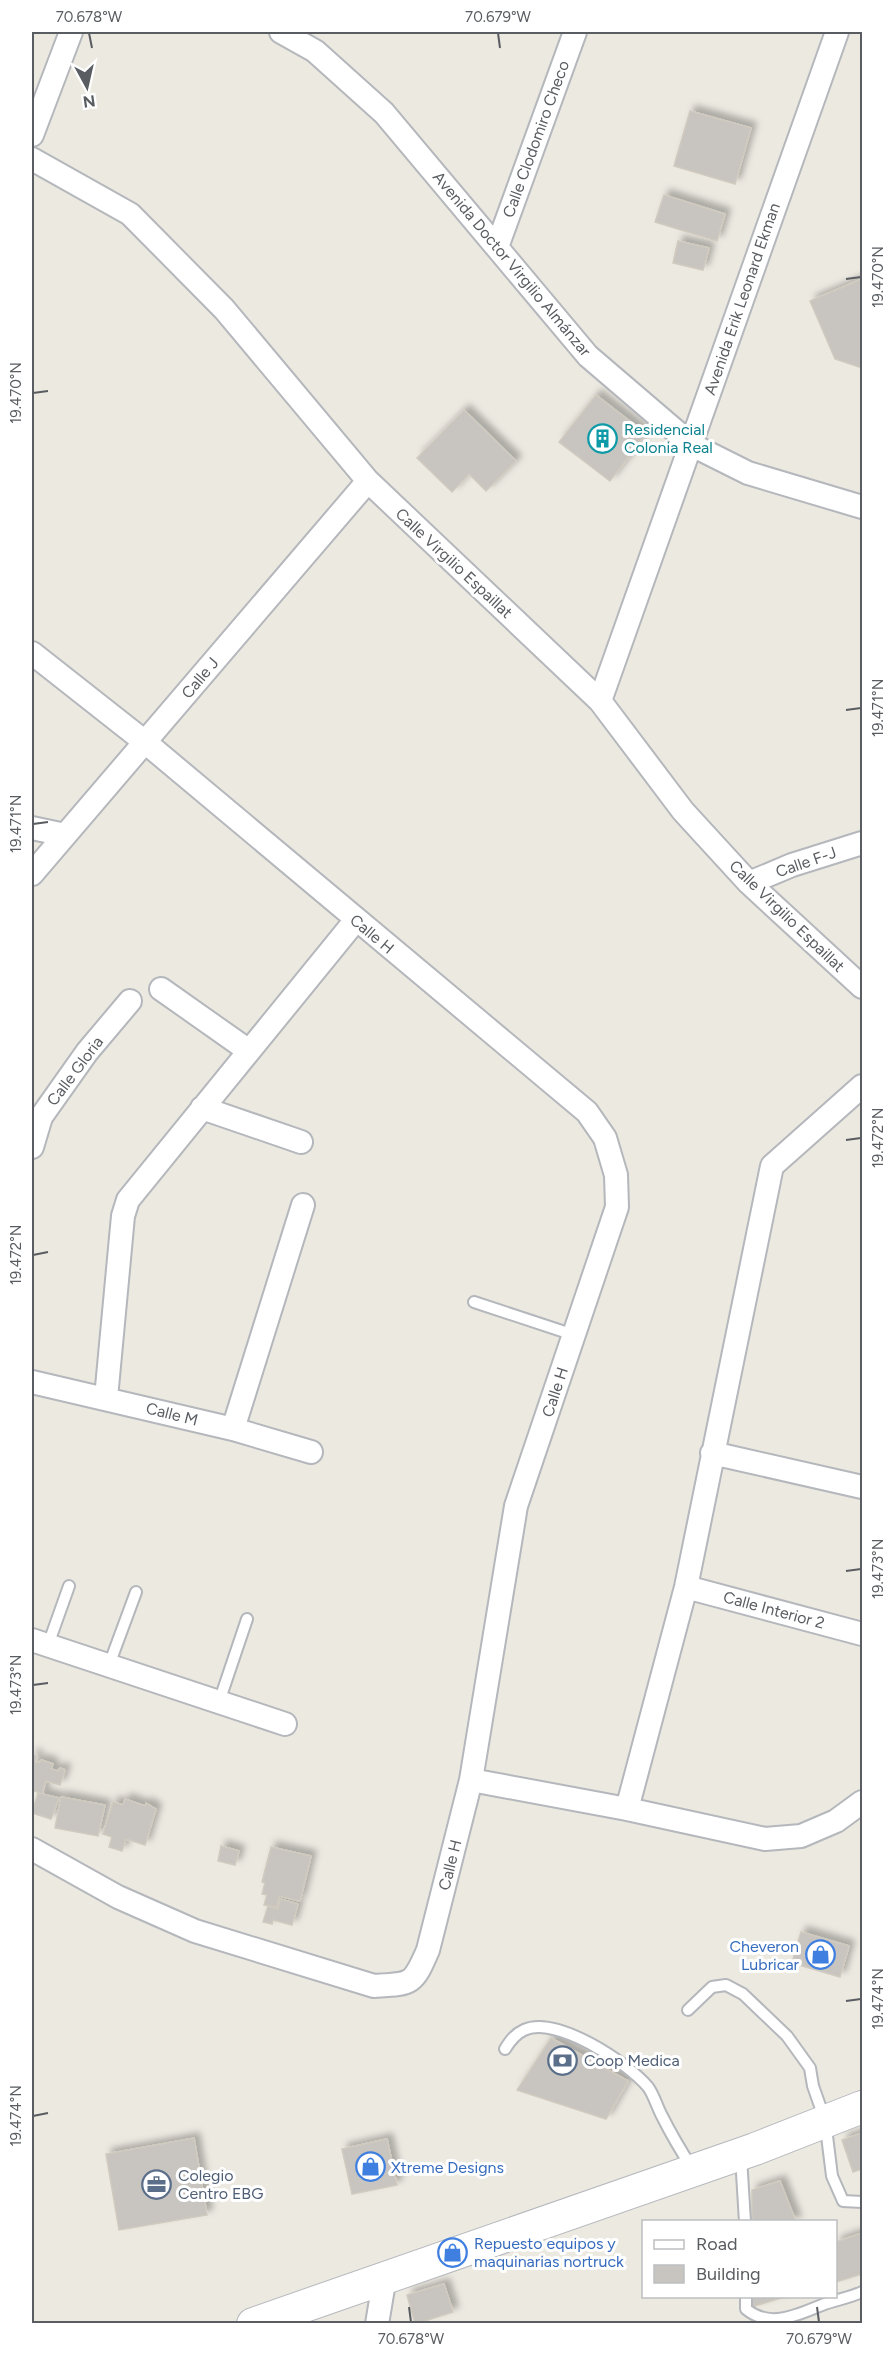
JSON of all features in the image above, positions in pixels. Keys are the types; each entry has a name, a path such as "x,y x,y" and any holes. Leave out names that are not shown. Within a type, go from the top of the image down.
{"main road":[{"path":"253,2324 741,2154 862,2107"}],"street":[{"path":"32,135 71,32"},
{"name":"Avenida Doctor Virgilio Almánzar","path":"281,32 318,41 384,113 588,356 692,445 748,473 862,507"},
{"name":"Calle Clodomiro Checo","path":"497,247 575,32"},
{"name":"Avenida Erik Leonard Ekman","path":"600,701 692,445 761,241 837,32"},
{"name":"Calle Virgilio Espaillat","path":"32,159 130,214 224,309 368,481 600,701 683,810 749,883 862,987"},
{"name":"Calle J","path":"32,874 368,481"},
{"name":"Calle H","path":"32,653 145,742 356,921 587,1112 605,1137 616,1175 617,1207 516,1506 471,1780 428,1950 419,1972 412,1980 404,1984 375,1986 195,1931 118,1897 32,1849"},
{"path":"32,828 65,835"},
{"name":"Calle F-J","path":"749,883 862,843"},
{"path":"106,1398 123,1216 128,1200 356,921"},
{"path":"161,989 249,1051"},
{"name":"Calle Gloria","path":"32,1147 41,1117 87,1052 130,1001"},
{"path":"627,1809 686,1587 772,1166 862,1086"},
{"path":"202,1108 301,1142"},
{"path":"233,1429 303,1205"},
{"name":"Calle M","path":"32,1382 233,1429 311,1452"},
{"path":"712,1453 862,1487"},
{"name":"Calle Interior 2","path":"686,1587 862,1634"},
{"path":"40,1643 285,1724"},
{"path":"471,1780 627,1809 765,1839 801,1836 837,1821 862,1802"},
{"path":"377,2324 386,2276"}],"lane":[{"path":"474,1302 574,1335"},
{"path":"40,1643 69,1586"},
{"path":"109,1665 136,1592"},
{"path":"219,1702 247,1619"},
{"path":"688,2010 712,1987 726,1985 743,1994 787,2036 810,2068 813,2086 825,2120 832,2176 843,2201 862,2202"},
{"path":"505,2049 513,2037 525,2029 548,2027 590,2043 630,2070 649,2089 674,2138 694,2170"},
{"path":"741,2154 745,2220"},
{"path":"746,2298 746,2309 755,2316 769,2319 794,2317 862,2292"}],"building":[{"path":"690,111 751,128 735,184 674,166"},
{"path":"664,195 725,214 717,241 655,222"},
{"path":"678,241 709,248 703,270 673,263"},
{"path":"862,279 862,368 835,359 810,301"},
{"name":"Residencial Colonia Real","path":"596,395 646,434 610,481 559,442"},
{"path":"464,410 516,461 486,491 469,474 452,492 417,458"},
{"path":"32,1754 37,1756 35,1762 39,1763 41,1760 53,1764 51,1769 65,1770 60,1785 46,1781 42,1794 32,1790"},
{"path":"38,1793 59,1798 51,1819 32,1813"},
{"path":"61,1797 105,1805 98,1836 55,1828"},
{"path":"125,1799 145,1806 146,1803 156,1809 145,1845 126,1839 122,1851 109,1847 112,1837 103,1834 113,1802 123,1805"},
{"path":"221,1846 239,1851 235,1865 218,1861"},
{"path":"271,1847 311,1856 300,1901 279,1896 277,1907 264,1905 267,1895 262,1894 265,1883 262,1882"},
{"path":"280,1899 298,1904 292,1925 273,1920 272,1924 263,1922 268,1906 278,1909"},
{"name":"Cheveron Lubricar","path":"801,1932 849,1946 840,1977 792,1963"},
{"name":"Coop Medica","path":"551,2038 628,2081 606,2119 517,2090"},
{"path":"862,2133 862,2169 853,2172 842,2140"},
{"name":"Colegio Centro EBG","path":"194,2138 207,2215 119,2230 106,2154"},
{"name":"Xtreme Designs","path":"387,2139 397,2185 352,2194 342,2149"},
{"path":"780,2181 795,2220 752,2220 752,2190"},
{"path":"862,2233 862,2274 837,2282 837,2242"},
{"path":"444,2284 453,2312 415,2324 407,2295"},
{"path":"752,2298 781,2298 752,2307"}],"place":[{"name":"Residencial Colonia Real","path":"603,438"},
{"name":"Cheveron Lubricar","path":"820,1955"},
{"name":"Coop Medica","path":"563,2060"},
{"name":"Xtreme Designs","path":"370,2167"},
{"name":"Colegio Centro EBG","path":"157,2184"},
{"name":"Repuesto equipos y maquinarias nortruck","path":"453,2252"}]}
